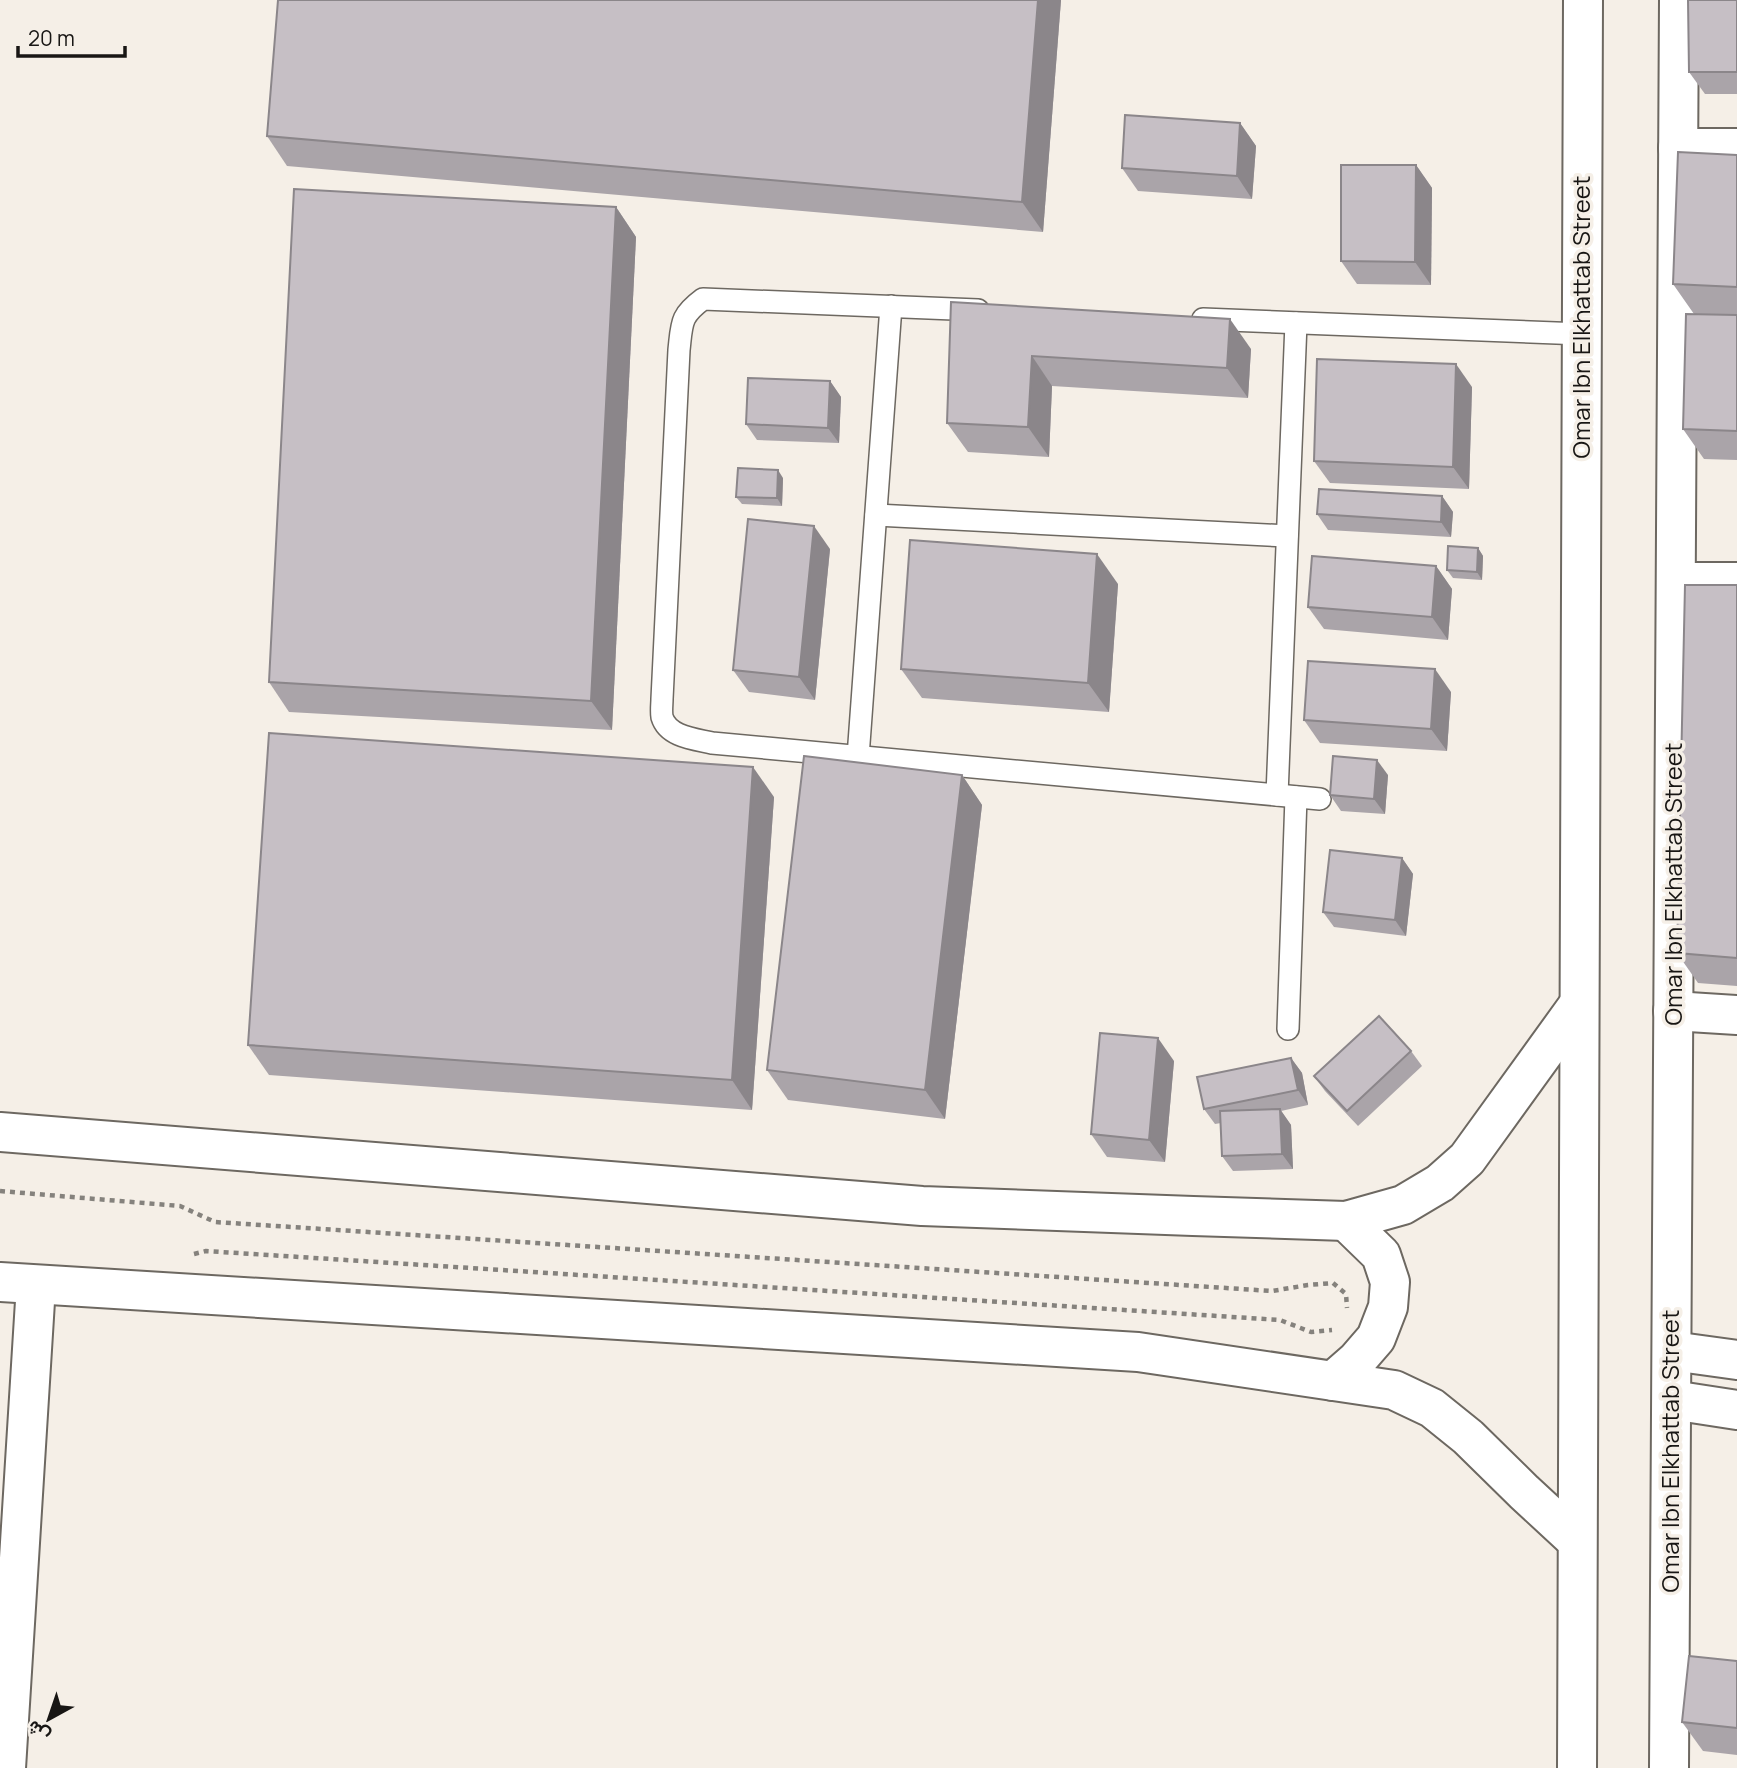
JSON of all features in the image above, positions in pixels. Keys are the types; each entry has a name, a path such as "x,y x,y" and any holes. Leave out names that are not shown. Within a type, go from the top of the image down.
{"street":[{"name":"Omar Ibn Elkhattab Street","path":"1577,1768 1583,0"},
{"name":"Omar Ibn Elkhattab Street","path":"1670,1768 1679,0"},
{"path":"1678,148 1737,148"},
{"path":"1676,582 1737,582"},
{"path":"0,1132 922,1206 1346,1220 1403,1205 1440,1183 1467,1159 1579,1004"},
{"path":"1673,1011 1737,1015"},
{"path":"1333,1381 1357,1360 1376,1338 1388,1307 1390,1282 1381,1255 1346,1220"},
{"path":"6,1768 18,1284 1138,1352 1394,1390 1432,1408 1468,1437 1577,1541"},
{"path":"1672,1351 1737,1360"},
{"path":"1672,1400 1737,1410"}],"lane":[{"path":"1003,311 703,299 689,309 682,324 679,350 663,718 673,732 712,743 1320,799"},
{"path":"858,757 891,306"},
{"path":"1184,318 1582,334"},
{"path":"1288,1029 1287,536 1296,323"},
{"path":"876,515 1287,536"}],"path":[{"path":"0,1191 180,1206 215,1222 1272,1291 1333,1283 1346,1294 1347,1316"},
{"path":"183,1258 206,1251 234,1252 1280,1320 1311,1332 1336,1330"}],"building":[{"path":"278,0 1038,0 1022,202 267,136"},
{"path":"1688,0 1737,0 1737,72 1689,72"},
{"path":"1125,115 1240,123 1237,176 1122,168"},
{"path":"1678,152 1737,155 1737,287 1673,284"},
{"path":"1341,165 1416,165 1415,262 1341,261"},
{"path":"294,189 616,207 591,701 269,682"},
{"path":"951,302 1230,319 1227,368 1032,356 1028,427 947,423"},
{"path":"1686,314 1737,315 1737,431 1683,429"},
{"path":"1317,359 1456,364 1453,467 1314,461"},
{"path":"748,378 830,381 828,428 746,424"},
{"path":"738,468 778,470 777,498 736,497"},
{"path":"1319,489 1442,496 1441,522 1317,514"},
{"path":"748,519 814,526 799,677 733,670"},
{"path":"910,540 1097,554 1088,683 901,669"},
{"path":"1448,546 1478,548 1477,572 1447,570"},
{"path":"1312,556 1436,566 1432,617 1308,607"},
{"path":"1685,585 1737,585 1737,958 1677,953"},
{"path":"1308,661 1435,669 1431,729 1304,720"},
{"path":"269,733 753,767 732,1080 248,1045"},
{"path":"804,756 962,775 925,1090 767,1070"},
{"path":"1333,756 1377,760 1374,799 1330,795"},
{"path":"1330,850 1402,858 1395,920 1323,912"},
{"path":"1379,1016 1411,1051 1347,1111 1314,1076"},
{"path":"1100,1033 1158,1038 1149,1140 1091,1134"},
{"path":"1291,1058 1298,1090 1204,1109 1197,1077"},
{"path":"1280,1109 1282,1154 1222,1156 1220,1111"},
{"path":"1689,1656 1737,1661 1737,1728 1682,1722"}]}
